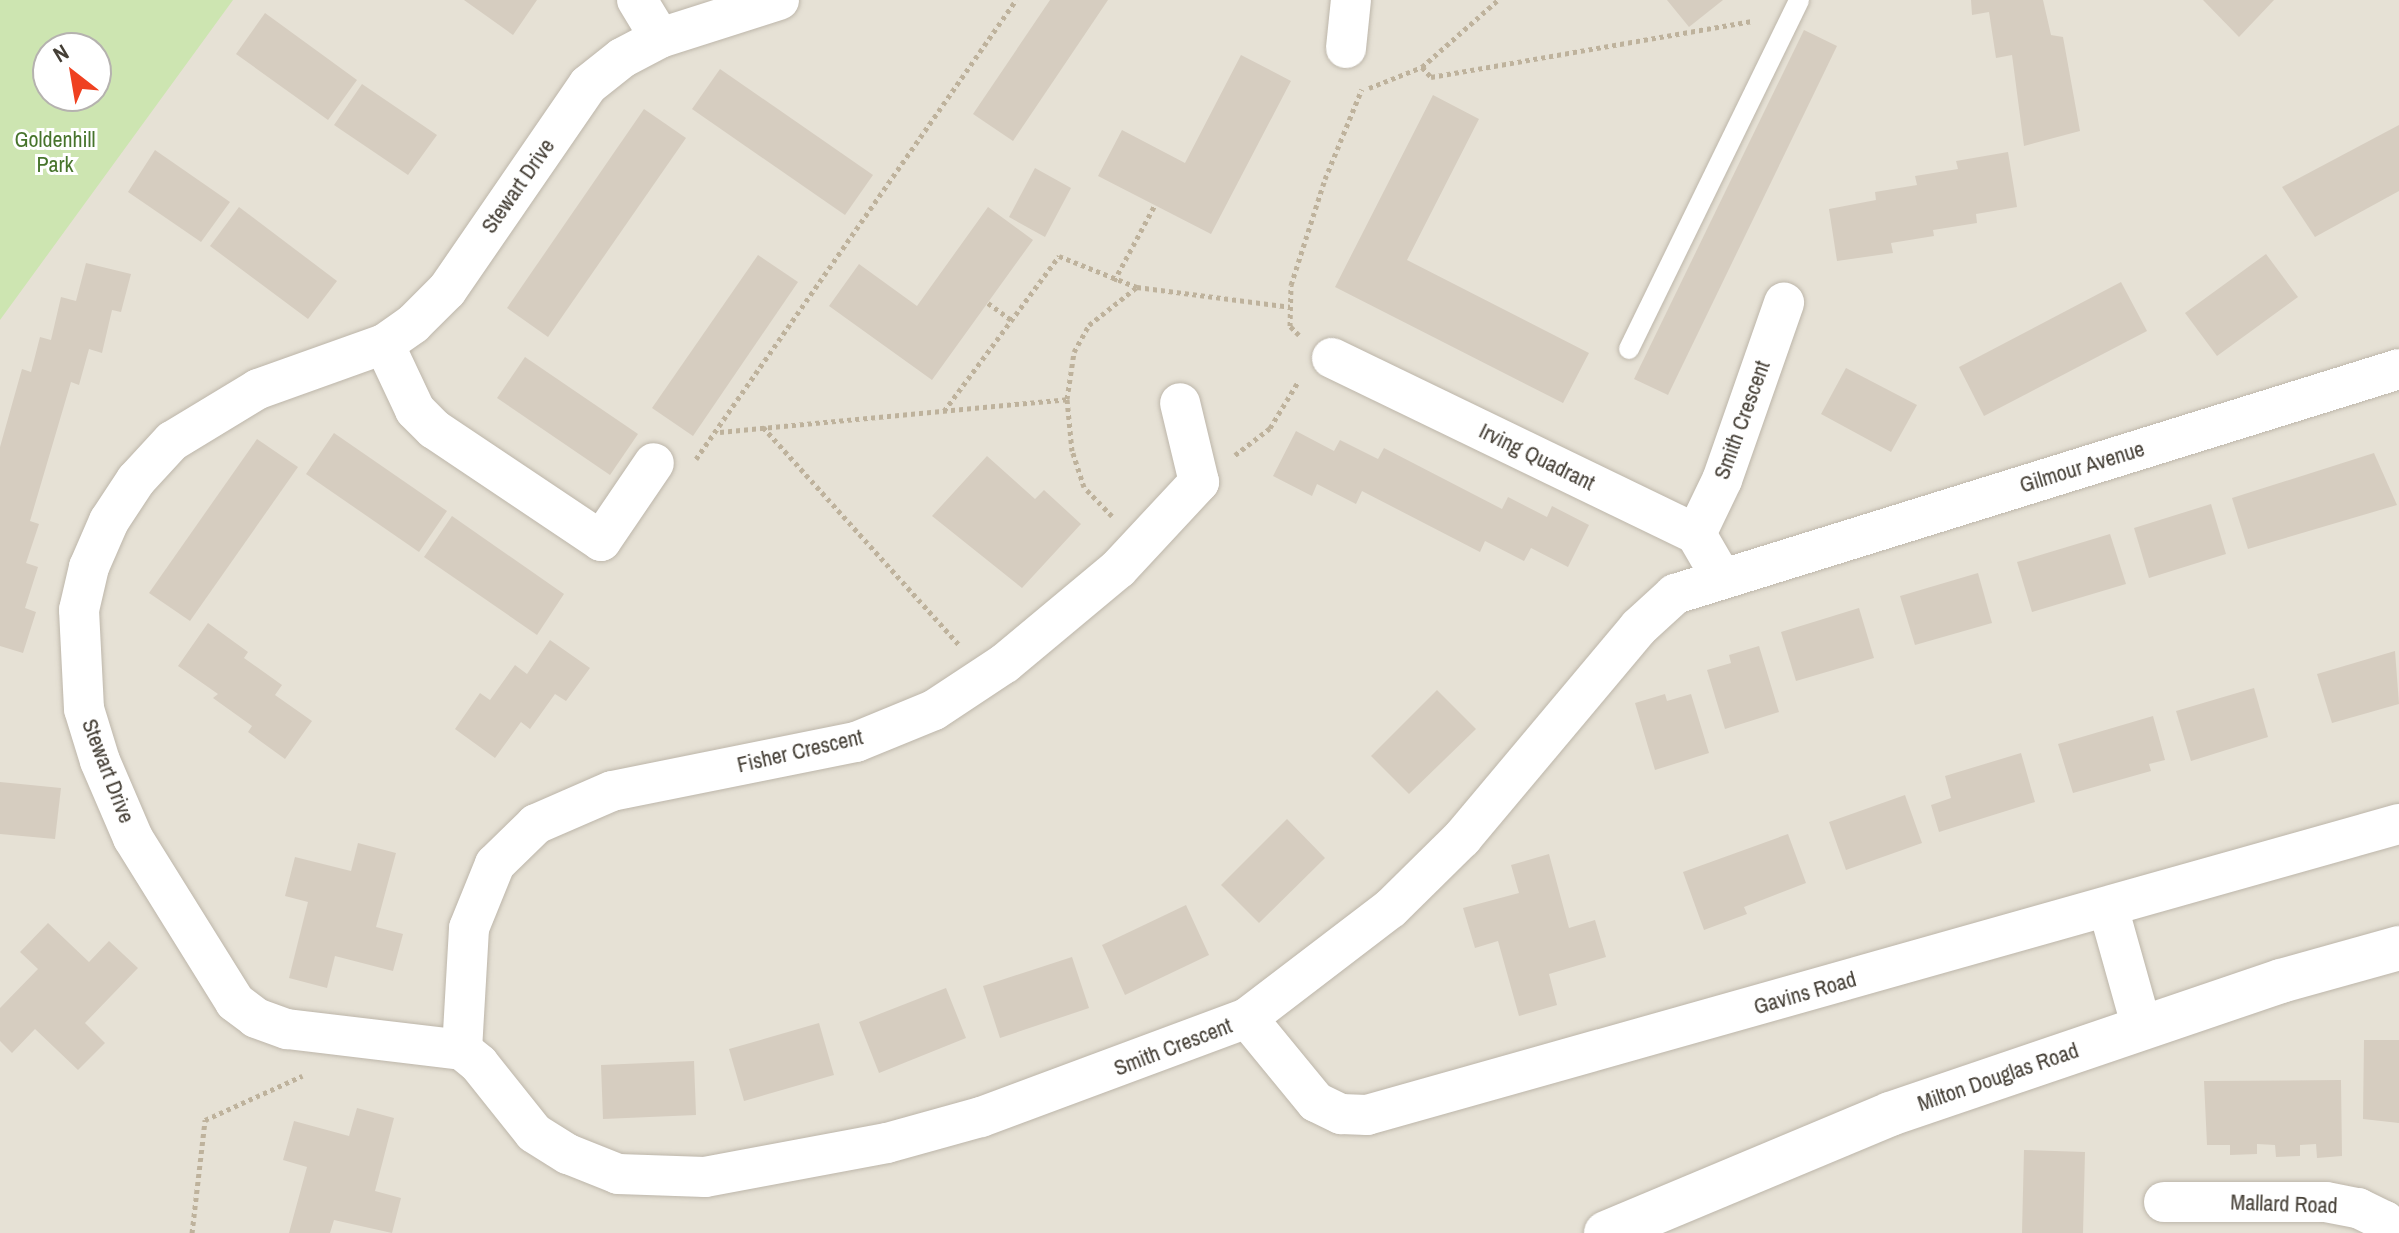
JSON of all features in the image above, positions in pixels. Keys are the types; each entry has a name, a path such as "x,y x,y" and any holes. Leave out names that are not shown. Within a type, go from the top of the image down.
{"street":[{"path":"637,0 660,38"},
{"name":"Stewart Drive","path":"462,1050 287,1029 256,1018 235,1002 133,838 84,709 79,610 89,567 109,521 136,480 172,441 213,411 258,389 384,344 413,324 447,290 588,85 622,58 660,38 779,0"},
{"path":"1346,48 1351,0"},
{"name":"Smith Crescent","path":"1696,534 1722,480 1784,303"},
{"path":"384,344 415,410 434,429 601,541 654,463"},
{"name":"Irving Quadrant","path":"1325,354 1696,534"},
{"name":"Gilmour Avenue","path":"1765,564 2399,369"},
{"path":"1180,403 1199,482"},
{"name":"Fisher Crescent","path":"462,1050 469,928 495,864 536,824 612,791 856,742 934,710 987,675 1140,545 1199,482"},
{"path":"1696,534 1716,559 1721,577"},
{"name":"Smith Crescent","path":"462,1050 479,1064 534,1133 568,1154 618,1174 705,1177 798,1163 981,1117 1247,1018 1391,908 1462,838 1657,607 1721,577 1765,564"},
{"name":"Gavins Road","path":"1247,1018 1316,1102 1341,1114 1367,1115 2399,824"},
{"path":"2108,907 2142,1028"},
{"name":"Milton Douglas Road","path":"1606,1233 1890,1114 2142,1028 2399,948"},
{"name":"Mallard Road","path":"2164,1202 2326,1202 2358,1208 2385,1221 2395,1233"}],"lane":[{"path":"1629,349 1796,7"}],"path":[{"path":"654,463 692,465 719,432 1016,0"},
{"path":"1362,91 1422,67 1498,0"},
{"path":"1422,67 1431,77 1796,7"},
{"path":"1199,482 1270,428 1325,354 1290,326 1291,285 1325,179 1362,91 1361,58 1346,48"},
{"path":"1114,281 1155,205"},
{"path":"944,411 1059,256 1114,281 1137,287 1290,307"},
{"path":"1137,287 1089,325 1074,352 1067,399 1072,451 1084,487 1140,545"},
{"path":"988,303 1011,320"},
{"path":"719,432 1067,399"},
{"path":"763,427 987,675"},
{"path":"192,1233 205,1120 305,1074"}],"shaded area":[{"path":"0,0 2399,0 2399,1233 0,1233"}],"green space":[{"name":"Goldenhill Park","path":"0,0 233,0 0,320"}],"building":[{"path":"464,0 537,0 513,35"},
{"path":"1050,0 1108,0 1013,141 973,114"},
{"path":"1667,0 1723,0 1689,27"},
{"path":"1971,0 2043,0 2051,35 2063,37 2080,131 2024,146 2012,55 1996,58 1989,12 1972,15"},
{"path":"2203,0 2274,0 2239,37"},
{"path":"265,13 357,80 328,120 236,54"},
{"path":"1804,30 1837,46 1668,395 1634,379"},
{"path":"1241,55 1291,81 1211,234 1098,176 1122,130 1185,163"},
{"path":"720,69 873,175 845,215 692,109"},
{"path":"362,84 437,135 408,175 334,125"},
{"path":"1433,95 1479,119 1407,260 1589,353 1563,403 1335,287"},
{"path":"644,109 686,138 548,337 507,308"},
{"path":"2399,125 2399,191 2315,237 2282,187"},
{"path":"155,150 230,202 201,242 128,192"},
{"path":"2008,152 2017,207 1976,214 1977,223 1933,230 1934,236 1891,243 1893,253 1837,261 1829,209 1876,200 1875,192 1917,185 1915,176 1958,169 1956,161"},
{"path":"1035,168 1071,188 1045,237 1009,217"},
{"path":"239,207 337,281 308,319 210,246"},
{"path":"988,207 1033,240 932,380 829,306 859,264 917,306"},
{"path":"2266,254 2298,297 2217,356 2185,313"},
{"path":"758,255 798,282 693,436 652,408"},
{"path":"86,263 131,274 121,312 112,310 102,353 89,349 79,385 71,382 30,521 39,524 26,563 38,567 25,608 36,612 23,653 0,646 0,447 22,369 31,372 40,337 51,340 61,297 76,301"},
{"path":"2121,282 2147,331 1984,416 1959,367"},
{"path":"525,357 638,434 610,475 497,398"},
{"path":"1846,368 1917,405 1891,452 1821,414"},
{"path":"1296,431 1334,451 1340,440 1378,459 1384,448 1502,509 1508,497 1547,517 1552,506 1589,525 1568,567 1531,548 1524,561 1485,541 1480,552 1362,491 1356,504 1317,484 1312,496 1273,476"},
{"path":"334,433 447,511 419,552 306,474"},
{"path":"257,439 298,467 190,621 149,593"},
{"path":"2374,453 2397,505 2248,549 2232,498"},
{"path":"987,456 1035,499 1044,490 1081,524 1022,588 932,516"},
{"path":"2211,504 2226,554 2149,578 2134,528"},
{"path":"452,516 564,594 537,635 424,557"},
{"path":"2110,534 2126,584 2032,612 2017,562"},
{"path":"1978,573 1992,623 1915,645 1900,596"},
{"path":"1859,608 1874,658 1796,681 1781,632"},
{"path":"208,623 248,652 244,658 282,685 275,695 312,721 285,759 248,732 252,726 213,698 218,694 178,666"},
{"path":"550,640 590,668 566,701 555,694 530,729 521,722 495,758 455,729 480,693 490,700 515,665 527,674"},
{"path":"1759,646 1779,712 1725,729 1707,670 1731,663 1729,655"},
{"path":"2395,651 2399,704 2332,723 2317,674"},
{"path":"2254,688 2268,737 2191,761 2176,711"},
{"path":"1437,690 1476,729 1409,794 1371,756"},
{"path":"1665,694 1667,701 1691,694 1709,753 1655,770 1635,703"},
{"path":"2153,716 2165,760 2149,764 2151,771 2073,793 2058,744"},
{"path":"2021,753 2035,802 1939,832 1931,805 1951,798 1945,776"},
{"path":"0,782 61,788 55,839 0,834"},
{"path":"1905,795 1922,843 1846,870 1829,822"},
{"path":"1287,819 1325,858 1259,923 1221,885"},
{"path":"1788,834 1806,883 1744,907 1747,914 1704,930 1683,872"},
{"path":"358,843 396,853 376,927 403,934 393,971 335,956 327,988 289,978 308,902 285,896 295,857 351,871"},
{"path":"1549,854 1569,928 1595,920 1606,957 1549,974 1557,1005 1519,1016 1498,941 1475,948 1463,908 1519,893 1511,865"},
{"path":"1186,905 1209,955 1125,995 1102,945"},
{"path":"48,923 89,962 109,941 138,968 85,1023 105,1043 78,1070 35,1029 12,1053 0,1041 0,1008 38,969 20,952"},
{"path":"1072,957 1089,1008 1000,1038 983,986"},
{"path":"946,988 966,1038 879,1073 859,1022"},
{"path":"819,1023 834,1075 744,1101 729,1049"},
{"path":"2364,1040 2399,1040 2399,1123 2363,1119"},
{"path":"694,1061 696,1115 603,1119 601,1065"},
{"path":"2341,1080 2342,1156 2317,1158 2316,1144 2300,1145 2300,1156 2276,1157 2275,1145 2257,1144 2257,1154 2230,1155 2230,1145 2207,1145 2204,1081"},
{"path":"357,1108 394,1118 375,1191 401,1198 392,1233 334,1220 330,1233 289,1233 307,1167 283,1160 294,1121 349,1136"},
{"path":"2024,1150 2085,1152 2083,1233 2022,1233"}]}
